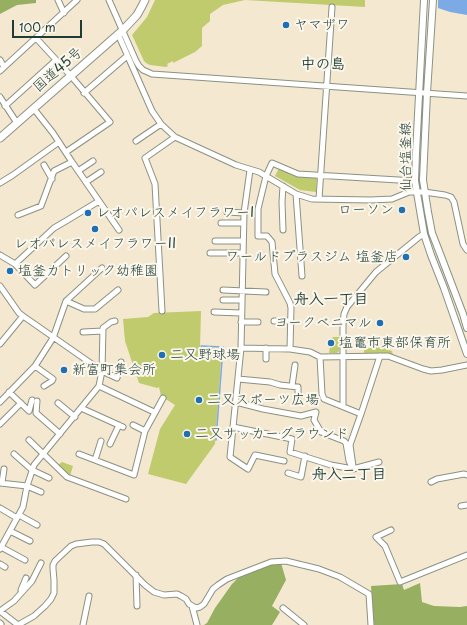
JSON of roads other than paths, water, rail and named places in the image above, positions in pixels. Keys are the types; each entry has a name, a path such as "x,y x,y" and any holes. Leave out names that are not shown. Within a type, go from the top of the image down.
{"highway":[{"name":"国道45号","path":"0,138 120,32 137,15 145,0"}],"main road":[{"name":"仙台塩釜線","path":"424,0 415,181 424,234 447,294 467,354"},
{"name":"仙台塩釜線","path":"433,0 424,154 424,192 432,233 467,328"}],"street":[{"path":"58,0 64,13"},
{"path":"0,60 2,68 77,0"},
{"path":"109,0 127,56 152,110 161,124 175,137 236,165 259,172 296,194 312,199 392,199 409,192 424,192 451,197 454,202 463,244 467,250"},
{"path":"319,199 332,7"},
{"path":"120,32 136,61 143,70 157,75 467,96"},
{"path":"36,38 110,122 66,152"},
{"path":"84,93 127,56"},
{"path":"5,106 56,60"},
{"path":"0,97 17,123"},
{"path":"34,109 48,125 119,230"},
{"path":"136,141 161,124"},
{"path":"162,311 155,184 145,158 175,137"},
{"path":"0,183 59,142"},
{"path":"78,171 93,161"},
{"path":"18,215 41,206 54,172 72,162"},
{"path":"290,348 290,303 275,274 272,242 268,236 258,236 258,209 266,176 272,163 298,174 415,181"},
{"path":"44,165 52,179"},
{"path":"250,170 242,240 241,348 230,456 248,469 255,455 284,461"},
{"path":"86,182 100,172"},
{"path":"283,186 283,230"},
{"path":"296,194 302,276"},
{"path":"15,264 54,228 99,201"},
{"path":"227,212 244,213"},
{"path":"221,223 243,223"},
{"path":"343,406 343,324 344,314 347,307 376,272 417,238 424,234"},
{"path":"218,239 242,240"},
{"path":"210,253 242,253"},
{"path":"0,255 15,264 36,285 66,256"},
{"path":"0,402 35,366 53,338 66,301 102,268"},
{"path":"0,286 23,316 102,371 117,378 121,362"},
{"path":"66,301 84,309 95,308 118,290"},
{"path":"223,290 266,292"},
{"path":"223,300 241,300"},
{"path":"214,312 241,313"},
{"path":"0,344 23,316"},
{"path":"25,560 1,548 23,507 27,486 34,464 99,386 102,371 103,328 111,322 116,321"},
{"path":"274,321 290,321"},
{"path":"241,322 258,322"},
{"path":"83,332 103,331"},
{"path":"241,348 290,348 310,352 320,357 388,356 432,371 446,370 467,364"},
{"path":"266,348 266,359"},
{"path":"353,469 350,444 380,356"},
{"path":"320,357 322,394 324,399 361,414"},
{"path":"292,386 294,365"},
{"path":"35,366 53,378 52,381 44,386"},
{"path":"238,379 270,382 298,388 298,400"},
{"path":"99,386 154,412"},
{"path":"9,392 29,411 35,400 36,413 60,434"},
{"path":"78,454 134,475 145,431 163,398"},
{"path":"236,402 300,416 316,412 314,420 321,432 346,443 349,461 353,469"},
{"path":"0,424 21,403"},
{"path":"58,403 74,417"},
{"path":"81,408 121,426 110,444"},
{"path":"133,425 145,431"},
{"path":"233,427 292,439 290,452 332,465 353,469 379,462"},
{"path":"29,440 67,477 126,499"},
{"path":"95,460 101,441"},
{"path":"14,454 32,470 49,478"},
{"path":"288,473 301,477 305,456"},
{"path":"4,469 1,483 27,486 41,492"},
{"path":"432,482 437,479 464,474 467,475"},
{"path":"461,506 467,505"},
{"path":"0,508 37,525"},
{"path":"391,530 376,537 384,546 400,582 467,555"},
{"path":"10,531 30,541"},
{"path":"41,563 32,581 14,601 0,611 18,625 34,616 51,599 54,593 53,566 55,561 67,549 76,544 92,542 104,544 149,589 164,595 177,594 182,596 189,604 196,608 204,604 213,589 227,579 271,562 286,561 319,569 340,577 369,594 371,625"},
{"path":"136,575 137,606"},
{"path":"20,593 26,578"},
{"path":"83,625 90,596"},
{"path":"192,606 197,625"},
{"path":"284,608 304,625"}],"water":[{"path":"438,0 467,0 467,15 438,8"}],"waterway":[{"path":"201,346 223,347 216,440"}],"place":[{"name":"ヤマザワ","path":"286,25"},
{"name":"ローソン","path":"402,210"},
{"name":"レオパレスメイフラワーI","path":"88,213"},
{"name":"レオパレスメイフラワーII","path":"95,229"},
{"name":"ワールドプラスジム 塩釜店","path":"406,257"},
{"name":"塩釜カトリック幼稚園","path":"10,271"},
{"name":"ヨークベニマル","path":"380,323"},
{"name":"塩竈市東部保育所","path":"331,343"},
{"name":"二又野球場","path":"162,355"},
{"name":"新富町集会所","path":"64,370"},
{"name":"二又スポーツ広場","path":"199,400"},
{"name":"二又サッカーグラウンド","path":"187,434"}],"district":[{"name":"中の島","path":"323,65"},
{"name":"舟入一丁目","path":"331,300"},
{"name":"舟入二丁目","path":"349,475"}]}
